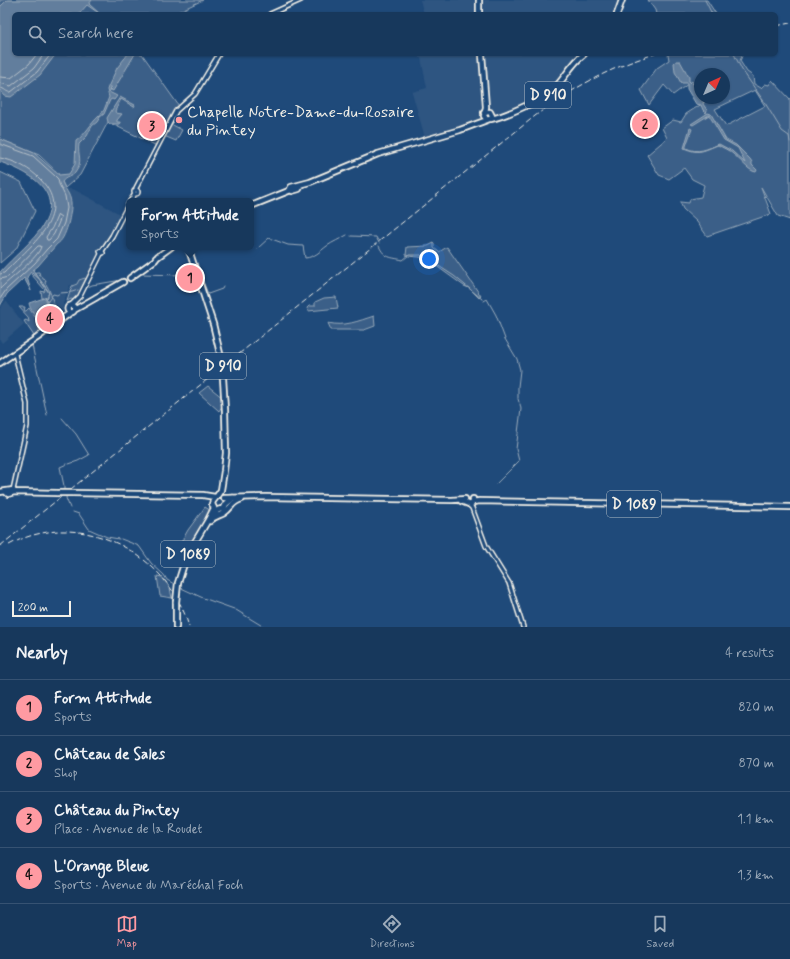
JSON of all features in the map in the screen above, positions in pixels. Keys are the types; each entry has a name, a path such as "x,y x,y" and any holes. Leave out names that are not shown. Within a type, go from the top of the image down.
{"main road":[{"path":"479,0 480,12"},
{"path":"618,12 622,0"},
{"path":"482,56 488,116"},
{"name":"D 910","path":"254,204 290,189 300,187 368,157 455,131 488,116 499,117 538,100 551,93 572,64 582,56"},
{"path":"0,363 15,354 57,323 72,308 84,304 117,286 141,271 167,250"},
{"name":"D 910","path":"186,250 195,269"},
{"name":"D 910","path":"189,250 213,324 222,362 226,453 220,497"},
{"path":"0,492 6,492 8,494 14,491 203,495 220,497 226,504"},
{"path":"203,495 208,498 215,507 223,509 226,504 234,498"},
{"path":"215,507 220,497"},
{"name":"D 1089","path":"220,497 790,507"},
{"name":"D 1089","path":"203,528 213,517 224,512 234,502 249,497"},
{"name":"D 1089","path":"176,627 178,583 186,559 215,507"}],"street":[{"path":"274,12 301,0"},
{"path":"131,198 176,111 195,94 218,56"},
{"path":"72,308 80,296 101,252 112,236 126,208"},
{"path":"14,491 27,426 26,404 15,354"},
{"path":"471,502 486,546 509,583 523,627"}],"shaded area":[{"path":"0,0 203,0 177,12 12,12 12,56 143,56 179,106 170,118 157,146 108,122 80,175 65,188 58,173 39,155 0,139"},
{"path":"420,0 622,0 618,12 423,12"},
{"path":"648,0 707,0 715,12 656,12"},
{"path":"418,56 582,56 572,64 549,96 490,119 426,141 412,92 427,88 421,58 419,58"},
{"path":"668,56 742,56 740,61 747,72 753,76 754,84 761,88 765,84 769,85 772,80 790,99 790,220 778,216 761,187 771,214 707,236 697,222 683,209 680,202 689,203 690,199 701,197 704,185 692,179 684,168 669,179 659,175 647,155 667,138 662,128 673,120 681,122 686,114 702,104 726,104 715,109 726,126 765,106 755,90 730,102 730,68 694,68 694,84 692,81 673,95 664,85 649,105 641,90 657,68 669,60"},
{"path":"171,124 182,130 176,141 164,136"},
{"path":"0,172 21,182 35,211 16,249 0,263"},
{"path":"65,188 75,190 120,214 102,249 98,251 86,279 85,278 74,286 70,285 63,304 63,312 59,317 52,298 36,269 61,241 66,229 71,215 71,203"},
{"path":"434,243 434,248 439,252 447,247 481,296 479,298 469,288 428,260 406,255 407,247 428,246"},
{"path":"39,272 40,276 46,280 45,283 50,291 55,307 38,323 37,325 40,332 34,336 24,321 26,320 29,322 28,317 19,307 25,307 24,311 29,308 35,317 43,316 48,311 47,300 42,298 41,291 44,292 45,290 31,274"},
{"path":"86,279 77,297 74,300 71,299 67,301 72,286 77,284 79,280"},
{"path":"336,297 338,308 308,311 307,308 309,306 315,306 315,302 324,298"},
{"path":"6,301 24,324 2,343 0,340 0,308"},
{"path":"374,316 375,326 364,330 331,330 328,323 346,324"},
{"path":"208,386 223,398 222,406 219,411 199,393"},
{"path":"205,507 211,511 183,554 179,546 188,530"},
{"path":"157,576 162,577 170,588 172,598 160,596"}],"water":[{"path":"7,0 92,0 89,4 98,12 87,5 81,12 12,12 12,56 54,56 40,75 11,97 5,96 0,90 0,7"},
{"path":"126,56 134,56 113,91 110,87 109,92 117,96 114,100 110,100 104,114 100,117 109,97 107,90 108,87 117,68"},
{"path":"676,61 680,61 689,77 689,81 694,84 694,101 687,89 687,83 681,83 675,72 674,63"},
{"path":"120,97 135,105 134,107 121,99 115,111 116,113 122,114 117,120 120,124 110,124 107,118"},
{"path":"696,104 703,104 707,110 706,113 703,110 701,105"},
{"path":"708,113 711,114 726,140 736,145 750,159 752,165 757,170 756,172 747,167 730,151 718,145 700,151 719,144 732,151 745,163 738,148 724,140 709,115 693,125 691,124"},
{"path":"99,116 100,117 97,122 92,126 87,136 79,144 80,161 78,169 75,173 62,182 69,194 71,202 66,232 60,241 33,270 49,293 39,279 31,272 27,277 31,291 24,278 7,294 0,306 0,272 40,231 49,212 49,201 46,192 31,177 0,162 0,139 34,153 59,175 69,174 75,164 76,141"},
{"path":"690,128 692,129 686,148 695,151 689,150 684,148"},
{"path":"48,295 48,297 46,299 48,313 42,317 37,317 41,333 36,317 29,303 47,297"}],"waterway":[{"path":"705,0 711,12"},
{"path":"735,56 742,70 782,131 789,136 790,142"},
{"path":"258,248 269,238 288,245 303,246 305,258 314,255 347,235"},
{"path":"351,236 376,237 379,243"},
{"path":"379,246 386,255 392,258 403,260 409,255 421,255 425,257 454,276 482,299"},
{"path":"140,274 182,275"},
{"path":"200,274 208,294 222,289 223,287"},
{"path":"184,275 194,275"},
{"path":"86,288 92,285 122,280"},
{"path":"46,304 53,294 57,295 60,293 78,290"},
{"path":"484,301 487,299 496,315 505,339 517,359 520,370 518,398"},
{"path":"32,345 47,415"},
{"path":"518,433 521,409 520,404"},
{"path":"62,418 76,434 89,455 69,464"},
{"path":"496,484 519,461 516,449 518,434"},
{"path":"64,486 60,467 67,464"},
{"path":"67,495 66,498 70,508"},
{"path":"73,512 79,514 89,529 107,537 119,539"},
{"path":"121,539 139,546 151,563 164,575 167,580 176,585"},
{"path":"179,587 203,598 234,609"},
{"path":"236,610 264,627"}],"railway":[{"path":"778,26 790,23"},
{"path":"0,546 535,116 563,96 592,79 623,65 649,56"},
{"path":"9,545 36,534 64,531 91,534 118,544 142,558 162,577 178,601 189,627"}],"place":[{"name":"Chapelle Notre-Dame-du-Rosaire du Pintey","path":"179,120"},
{"name":"Château de Sales","path":"645,124"},
{"name":"Château du Pintey","path":"152,126"},
{"name":"Form Attitude","path":"190,278"},
{"name":"L'Orange Bleue","path":"50,319"}]}
